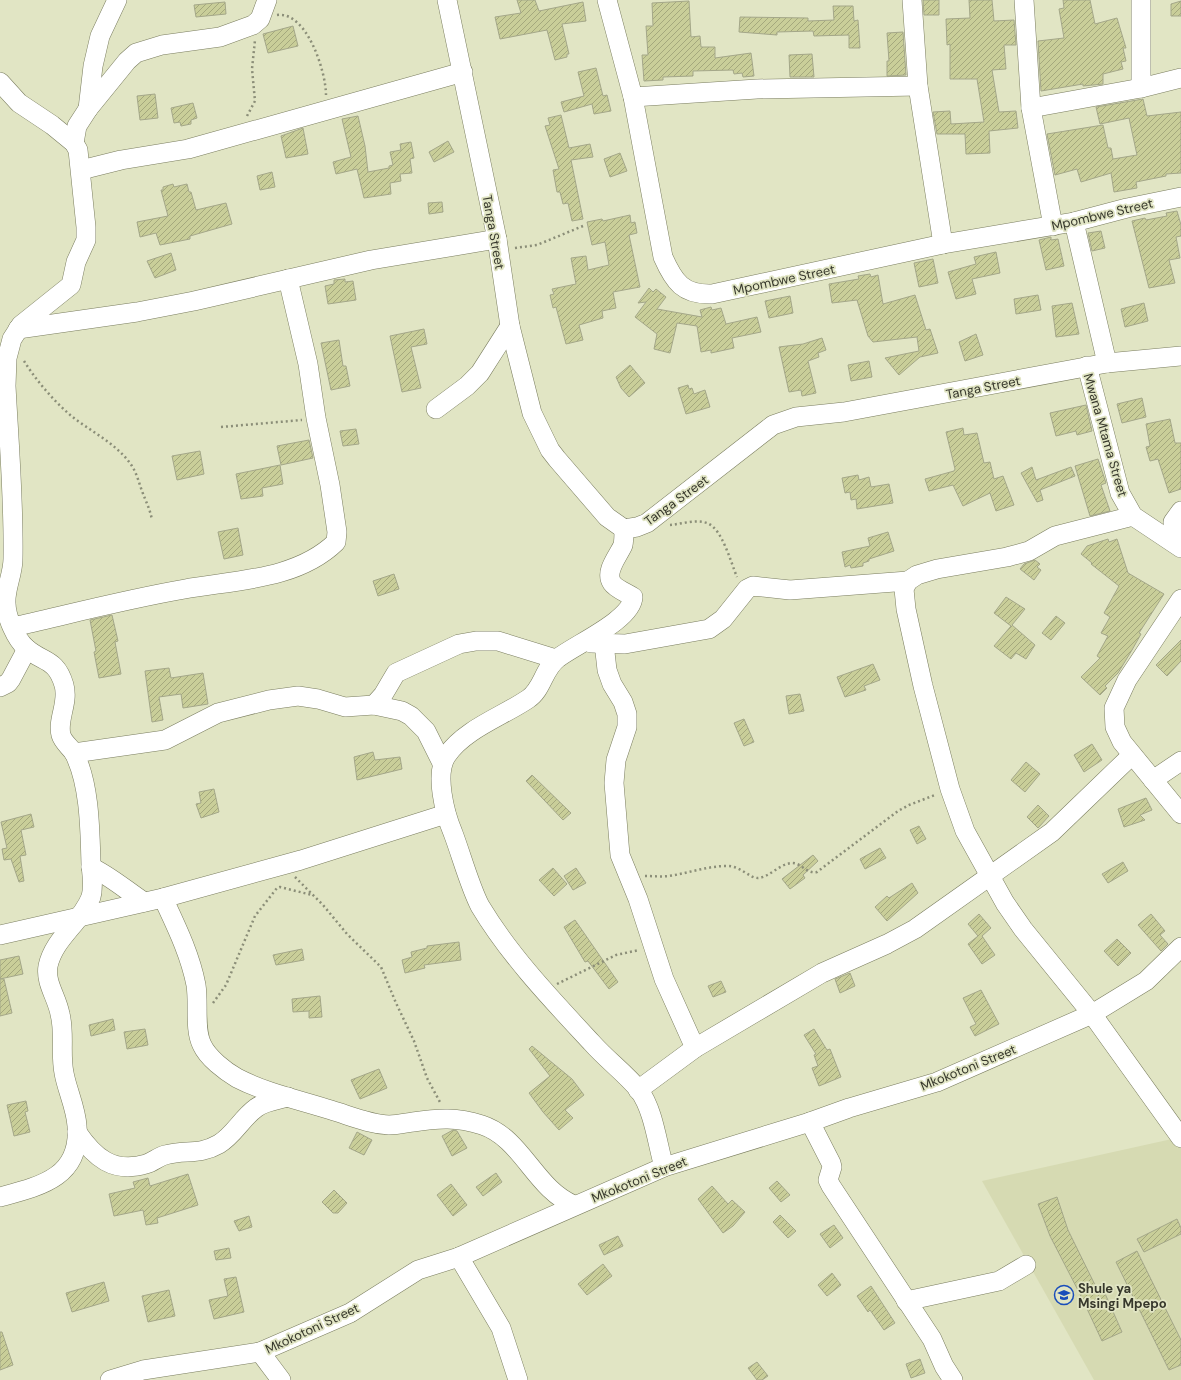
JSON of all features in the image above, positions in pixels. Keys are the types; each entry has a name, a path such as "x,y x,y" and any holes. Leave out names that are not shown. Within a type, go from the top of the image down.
{"street":[{"path":"88,109 93,66 100,36 117,0"},
{"path":"74,143 78,126 88,109 127,61 136,53 162,45 220,37 258,22 267,0"},
{"name":"Tanga Street","path":"447,0 463,72 497,244 510,326 532,413 550,450 607,517 624,529 637,527 648,523 773,425 796,417 858,410 1087,366 1181,356"},
{"name":"Mpombwe Street","path":"607,0 633,97 663,257 672,278 685,289 698,295 712,294 943,244 1074,222 1127,208 1181,197"},
{"path":"912,0 918,86 943,244"},
{"path":"1024,0 1031,108 1054,226"},
{"path":"1141,0 1141,88"},
{"path":"82,170 121,160 158,156 188,150 463,72"},
{"path":"1031,108 1141,88 1181,78"},
{"path":"0,82 19,103 52,125 74,143 78,150 82,170 86,240 76,262 73,281 59,296 13,331 7,358 6,386 14,561 5,602 13,627 27,648 51,662 57,670 64,686 66,699 60,731 61,736 74,753 89,811 93,881 91,896 81,916 62,937 48,965 48,978 61,1015 63,1065 67,1090 74,1111 77,1132 74,1155 65,1170 56,1178 22,1191 0,1197"},
{"path":"633,97 757,89 918,86"},
{"path":"1074,222 1107,363"},
{"path":"13,331 194,302 371,260 497,244"},
{"path":"13,627 185,589 227,583 280,572 325,553 336,542 337,532 316,418 308,364 288,279"},
{"path":"436,409 467,386 480,373 510,326"},
{"name":"Mwana Mtama Street","path":"1087,366 1120,493 1133,516 1178,546"},
{"path":"1178,546 1173,522 1181,511"},
{"path":"580,643 625,644 709,629 723,620 750,587 790,590 908,581 917,575 937,569 972,564 1022,553 1055,536 1133,516"},
{"path":"624,529 623,542 610,575 611,582 633,597 632,603 628,610 607,627 556,659 544,674 538,690 530,698 484,724 466,737 448,753 442,763 441,772 446,814 479,904 500,934 545,992 608,1061 638,1090 648,1108 664,1167"},
{"path":"908,581 904,589 906,609 923,686 950,789 965,831 989,877 1023,929 1092,1014 1181,1138"},
{"path":"1181,599 1127,680 1114,708 1114,726 1122,742 1181,814"},
{"path":"374,705 383,695 396,674 459,644 476,641 498,641 556,659"},
{"path":"604,643 607,670 612,684 623,702 627,714 627,727 616,760 614,783 620,855 630,876 653,948 676,1010 695,1048"},
{"path":"0,687 8,683 11,679 27,648"},
{"path":"74,753 165,740 218,713 269,700 298,696 318,699 345,707 374,705 397,710 412,716 426,731 442,763"},
{"path":"638,1090 695,1048 822,973 899,938 989,877 1052,832 1132,755"},
{"path":"1153,780 1181,761"},
{"path":"1,933 163,898 284,865 446,814"},
{"path":"91,867 105,873 144,902"},
{"path":"163,898 183,940 194,974 198,998 198,1033 202,1045 209,1055 221,1065 245,1082 371,1124 392,1125 451,1118 484,1126 501,1136 556,1197 574,1205"},
{"name":"Mkokotoni Street","path":"110,1380 143,1370 260,1352 350,1313 418,1270 459,1257 574,1205 664,1167 810,1122 849,1108 937,1082 1092,1014 1146,981 1181,947"},
{"path":"77,1132 94,1154 104,1161 115,1165 132,1166 146,1164 165,1155 204,1151 228,1138 257,1107 288,1097"},
{"path":"810,1122 832,1166 828,1180 831,1186 932,1339 944,1366 953,1380"},
{"path":"459,1257 501,1328 518,1380"},
{"path":"906,1301 999,1282 1026,1265"},
{"path":"260,1352 281,1380"}],"path":[{"path":"242,135 244,123 255,101 252,69 258,22 283,14 293,18 299,24 314,48 326,81 325,112"},
{"path":"497,244 523,248 583,226"},
{"path":"13,331 27,366 54,399 75,418 116,449 133,466 149,504 152,520"},
{"path":"221,427 316,418"},
{"path":"648,523 667,526 702,522 713,526 722,539 737,577 744,584 750,587"},
{"path":"630,876 671,875 703,868 728,866 740,868 758,878 786,864 795,863 809,872 817,872 898,811 909,805 950,789"},
{"path":"284,865 312,895 324,905 347,934 381,967 414,1041 427,1078 451,1118"},
{"path":"199,1021 226,985 255,916 277,888 280,887 312,895"},
{"path":"545,992 574,974 616,955 653,948"}],"shaded area":[{"path":"1181,1137 1181,1380 1094,1380 982,1181"}],"building":[{"path":"517,0 535,0 539,11 583,2 586,21 562,24 569,54 567,54 567,57 555,60 547,30 500,39 495,17 521,13"},
{"path":"923,0 939,0 939,15 924,15"},
{"path":"969,0 992,0 994,21 1014,20 1016,45 1004,45 1006,69 992,70 999,112 1016,111 1018,128 989,131 990,153 966,154 965,134 937,134 933,112 950,111 951,124 984,122 977,79 950,79 950,44 947,45 946,19 970,18"},
{"path":"1063,0 1090,0 1095,24 1117,18 1126,48 1123,48 1126,61 1121,62 1123,69 1103,74 1103,84 1083,86 1083,84 1041,91 1038,41 1064,38 1059,9 1064,8"},
{"path":"689,1 691,37 700,36 701,47 715,47 715,58 751,53 754,76 743,77 742,73 734,74 733,70 693,71 693,76 663,77 663,80 644,81 642,55 648,55 646,26 653,26 652,3"},
{"path":"1181,1 1181,16 1171,16 1171,4"},
{"path":"225,2 226,14 196,17 194,5"},
{"path":"833,6 853,6 854,21 858,20 860,48 849,48 849,35 814,36 813,31 777,32 777,35 739,32 740,17 808,18 808,21 834,20"},
{"path":"293,26 298,46 268,53 263,34"},
{"path":"903,32 906,75 887,76 887,61 889,61 887,33"},
{"path":"812,54 814,77 790,77 789,55"},
{"path":"596,68 603,96 607,95 611,111 594,114 592,104 564,112 561,102 584,96 578,72"},
{"path":"155,94 158,118 140,120 137,96"},
{"path":"1143,99 1147,116 1181,112 1181,173 1166,174 1166,176 1136,182 1137,188 1114,192 1111,173 1081,182 1077,169 1055,175 1047,134 1103,125 1108,148 1111,148 1113,159 1137,155 1129,118 1100,124 1096,107"},
{"path":"193,103 197,118 191,120 191,124 181,126 180,122 174,123 171,108"},
{"path":"561,115 569,148 590,144 593,157 571,160 583,219 572,221 568,203 563,204 560,192 557,192 553,170 559,169 545,126 550,125 548,118"},
{"path":"358,116 365,146 368,172 389,168 389,166 393,165 390,152 401,150 400,144 411,142 414,158 410,159 412,173 400,174 401,181 390,183 391,194 364,198 357,169 336,174 333,162 351,157 342,119"},
{"path":"303,128 308,154 286,158 281,136"},
{"path":"448,141 454,152 434,162 429,152"},
{"path":"620,153 627,171 610,177 604,159"},
{"path":"272,172 275,187 260,190 257,176"},
{"path":"173,184 174,187 187,184 196,210 226,203 232,224 190,236 190,239 160,245 156,233 140,237 137,222 168,216 161,190 163,190 163,187"},
{"path":"442,202 443,212 429,214 428,203"},
{"path":"1177,211 1181,225 1181,236 1176,237 1180,258 1169,260 1175,283 1149,288 1132,221 1167,216 1166,213"},
{"path":"630,215 631,223 635,222 637,233 629,235 640,287 613,292 616,308 602,311 603,318 579,325 583,340 566,344 556,307 553,308 550,295 554,294 552,289 576,284 571,258 586,256 588,270 609,265 605,242 592,245 587,222 602,219 603,221"},
{"path":"1101,231 1105,248 1092,251 1088,233"},
{"path":"1051,237 1051,240 1058,239 1064,266 1046,270 1039,240"},
{"path":"996,252 1000,273 972,279 976,294 956,299 948,272 976,264 974,257"},
{"path":"171,253 176,270 155,278 147,261"},
{"path":"933,259 938,283 919,287 914,263"},
{"path":"870,274 871,277 878,275 883,304 915,295 926,330 930,329 938,353 920,357 899,375 885,358 919,351 917,337 873,342 868,336 857,300 832,303 829,284 859,279 858,276"},
{"path":"345,279 345,282 353,281 356,300 328,304 325,286 334,284 334,280"},
{"path":"649,288 653,292 656,289 666,297 657,309 702,317 700,310 711,307 712,310 721,308 726,324 757,317 761,332 732,338 734,348 711,353 711,350 701,352 697,326 677,323 670,353 654,349 657,334 635,317 646,302 638,303"},
{"path":"1038,295 1041,310 1016,314 1014,299"},
{"path":"790,296 793,313 769,318 765,301"},
{"path":"1072,303 1079,334 1056,337 1052,306"},
{"path":"1144,303 1148,321 1125,327 1121,309"},
{"path":"424,329 427,344 411,347 421,388 402,392 390,336"},
{"path":"976,334 983,355 965,361 959,342"},
{"path":"822,338 826,350 818,353 819,357 808,361 816,393 802,396 801,390 789,392 779,347 803,344"},
{"path":"339,340 343,366 346,366 350,386 331,390 321,343"},
{"path":"869,361 872,377 851,381 848,365"},
{"path":"630,365 645,383 629,397 621,388 616,377"},
{"path":"688,385 689,389 692,388 694,394 705,390 710,407 686,414 678,388"},
{"path":"1142,398 1146,417 1122,423 1117,404"},
{"path":"1086,405 1092,431 1077,435 1076,431 1056,436 1050,413"},
{"path":"1170,419 1175,443 1181,443 1181,489 1169,493 1158,459 1150,461 1146,447 1150,446 1146,424"},
{"path":"963,428 964,435 977,433 984,463 990,462 994,479 1003,476 1014,505 996,511 990,493 963,506 953,485 929,491 925,479 954,471 955,469 946,432"},
{"path":"356,429 359,444 343,446 340,431"},
{"path":"309,440 313,458 281,465 277,446"},
{"path":"200,451 204,474 177,480 172,456"},
{"path":"1098,459 1106,483 1101,485 1110,511 1090,516 1075,466"},
{"path":"280,465 283,484 262,488 263,496 241,499 236,474"},
{"path":"1032,467 1036,480 1071,467 1075,476 1040,490 1043,500 1037,502 1021,473"},
{"path":"858,475 859,480 869,477 871,487 889,484 893,503 857,509 856,499 851,500 850,492 845,493 842,478"},
{"path":"238,528 243,555 224,559 218,532"},
{"path":"888,532 894,551 869,559 869,561 863,563 863,566 851,568 850,565 845,567 842,552 870,546 868,538"},
{"path":"1108,539 1109,542 1117,539 1128,573 1164,594 1139,633 1141,634 1118,673 1105,686 1107,688 1100,695 1081,677 1100,658 1097,656 1108,636 1101,633 1110,617 1104,613 1119,586 1091,564 1092,563 1081,554 1087,546"},
{"path":"1035,560 1040,564 1037,567 1041,570 1034,580 1020,569 1024,564"},
{"path":"394,574 399,589 378,596 373,581"},
{"path":"1006,597 1025,609 1012,625 1035,645 1026,659 1016,653 1011,659 994,646 1011,626 994,613"},
{"path":"112,615 118,641 115,642 121,674 99,678 90,620"},
{"path":"1056,616 1065,623 1051,640 1042,633"},
{"path":"1181,640 1181,661 1167,676 1156,665"},
{"path":"873,664 880,680 864,686 866,690 845,697 837,677"},
{"path":"169,668 171,678 203,673 208,704 183,708 181,694 159,697 163,720 152,722 145,671"},
{"path":"800,694 804,711 789,714 786,696"},
{"path":"744,719 754,742 744,746 734,723"},
{"path":"1092,744 1102,760 1084,772 1074,755"},
{"path":"373,752 375,760 400,757 402,769 357,780 354,757"},
{"path":"1026,762 1040,774 1025,792 1011,780"},
{"path":"532,775 571,813 563,820 526,781"},
{"path":"214,789 219,812 201,818 196,804 201,803 199,792"},
{"path":"1146,798 1152,810 1140,815 1145,820 1124,827 1118,809"},
{"path":"1038,805 1049,816 1038,828 1027,817"},
{"path":"31,814 34,827 21,830 26,855 20,856 24,881 19,882 11,859 4,860 2,849 7,848 1,822"},
{"path":"919,826 926,839 917,844 910,830"},
{"path":"880,848 886,858 865,869 860,859"},
{"path":"813,855 818,861 803,875 805,878 790,889 782,879"},
{"path":"1123,862 1128,871 1108,883 1102,874"},
{"path":"553,868 567,884 554,896 539,880"},
{"path":"576,868 586,883 573,890 564,876"},
{"path":"912,883 918,893 887,921 875,907 887,896 889,898"},
{"path":"979,914 991,928 982,936 995,955 982,964 968,944 978,936 968,924"},
{"path":"1151,914 1165,931 1160,935 1168,944 1161,951 1138,925"},
{"path":"575,920 618,982 609,989 588,961 585,962 564,927"},
{"path":"1117,939 1131,953 1118,966 1104,951"},
{"path":"459,942 461,960 424,965 425,968 405,973 402,960 412,957 411,952 427,948 427,946"},
{"path":"302,949 304,960 276,965 273,955"},
{"path":"19,956 23,974 0,979 0,960"},
{"path":"850,973 855,986 840,993 835,979"},
{"path":"0,979 4,979 12,1013 0,1016"},
{"path":"721,981 726,992 713,997 708,986"},
{"path":"981,990 999,1024 975,1036 970,1027 976,1024 963,998"},
{"path":"320,996 322,1017 309,1018 309,1011 293,1012 292,999"},
{"path":"113,1019 115,1030 91,1036 89,1025"},
{"path":"145,1029 148,1045 127,1049 124,1032"},
{"path":"814,1029 827,1050 830,1049 841,1077 819,1086 812,1068 818,1066 814,1055 816,1054 804,1035"},
{"path":"532,1046 572,1079 584,1095 565,1110 573,1118 559,1130 529,1093 550,1076 529,1049"},
{"path":"379,1069 387,1088 360,1099 351,1080"},
{"path":"26,1101 28,1111 25,1112 30,1132 14,1136 7,1105"},
{"path":"453,1130 457,1131 467,1148 452,1156 442,1136"},
{"path":"357,1132 372,1140 364,1155 349,1148"},
{"path":"496,1173 502,1182 483,1196 476,1187"},
{"path":"188,1174 198,1205 157,1218 158,1223 146,1225 143,1210 114,1216 109,1194 135,1188 133,1182 148,1178 150,1186"},
{"path":"777,1181 790,1195 781,1202 769,1188"},
{"path":"451,1184 467,1205 453,1216 437,1195"},
{"path":"712,1186 728,1204 732,1200 745,1212 733,1226 723,1233 698,1199"},
{"path":"334,1190 347,1203 338,1213 333,1213 322,1202"},
{"path":"1057,1197 1068,1230 1098,1291 1103,1289 1122,1332 1102,1341 1050,1236 1038,1204"},
{"path":"780,1215 796,1231 788,1238 773,1222"},
{"path":"249,1216 252,1227 239,1231 234,1221"},
{"path":"1177,1219 1181,1228 1181,1234 1144,1252 1137,1239"},
{"path":"834,1225 843,1238 830,1248 820,1234"},
{"path":"618,1236 623,1246 604,1255 599,1245"},
{"path":"229,1248 231,1258 216,1260 214,1251"},
{"path":"1137,1251 1181,1340 1181,1365 1169,1370 1116,1262"},
{"path":"603,1264 612,1276 587,1295 578,1284"},
{"path":"832,1273 841,1285 827,1296 818,1285"},
{"path":"236,1277 244,1312 214,1319 209,1300 228,1296 224,1279"},
{"path":"104,1282 109,1301 72,1312 66,1293"},
{"path":"871,1286 895,1323 884,1330 870,1310 868,1312 857,1296"},
{"path":"169,1290 175,1316 148,1322 142,1296"},
{"path":"0,1332 2,1332 13,1365 0,1370"},
{"path":"920,1359 925,1373 911,1378 906,1364"},
{"path":"757,1362 768,1376 762,1380 757,1380 748,1368"}],"place":[{"name":"Shule ya Msingi Mpepo","path":"1064,1295"}]}
